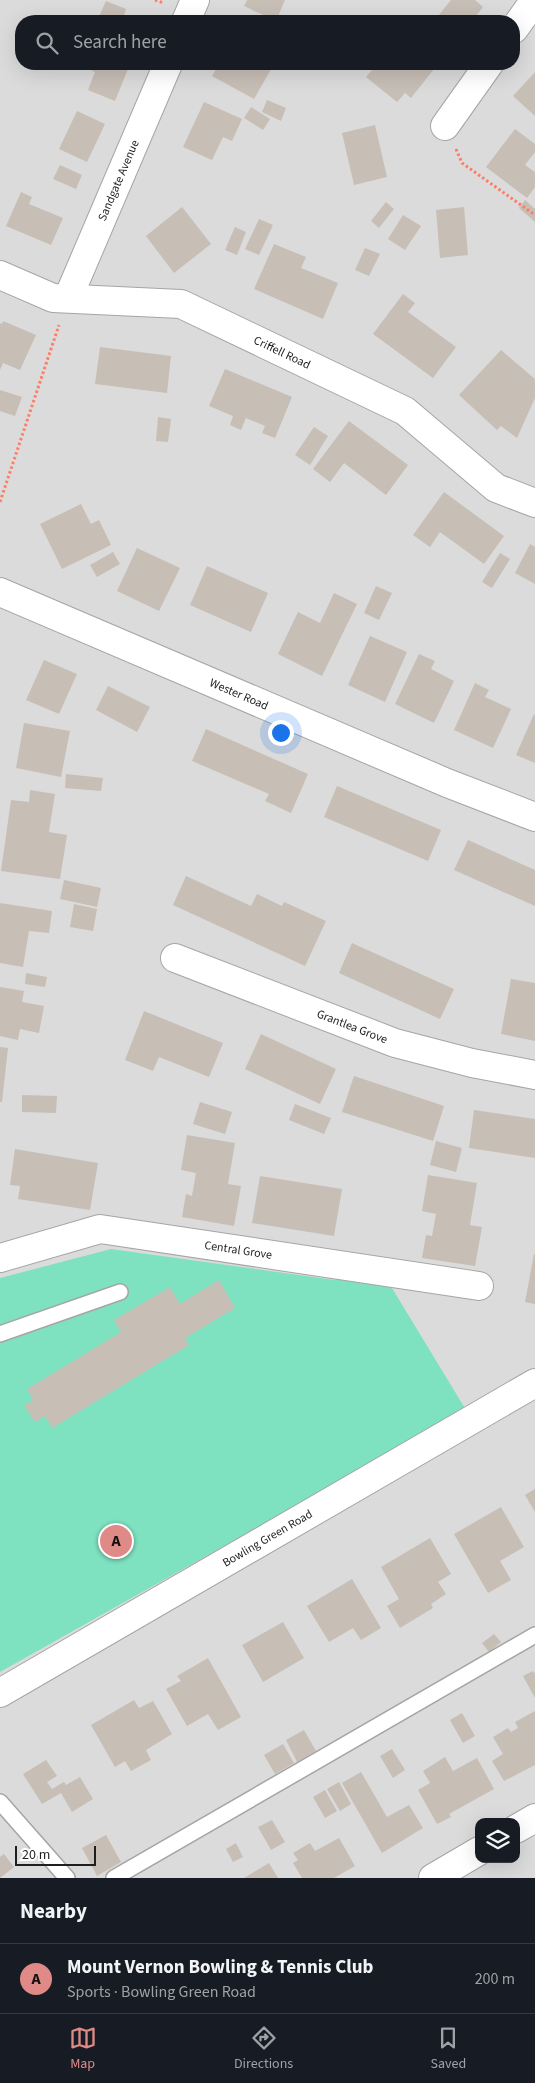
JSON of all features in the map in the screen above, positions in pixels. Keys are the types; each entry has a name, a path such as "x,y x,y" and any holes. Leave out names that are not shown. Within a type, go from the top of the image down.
{"street":[{"path":"189,15 195,0"},
{"path":"520,21 535,0"},
{"name":"Sandgate Avenue","path":"68,298 165,70"},
{"path":"445,126 485,70"},
{"name":"Criffell Road","path":"0,275 53,298 181,304 405,411 496,488 535,503"},
{"name":"Wester Road","path":"0,592 535,818"},
{"name":"Grantlea Grove","path":"175,958 395,1043 472,1063 535,1075"},
{"name":"Central Grove","path":"0,1258 100,1230 478,1286"},
{"name":"Bowling Green Road","path":"0,1693 535,1383"},
{"path":"520,1827 535,1818"},
{"path":"433,1878 475,1853"}],"lane":[{"path":"0,1334 120,1292"},
{"path":"114,1878 535,1636"},
{"path":"0,1802 67,1878"}],"path":[{"path":"445,126 462,164 535,215"},
{"path":"0,502 68,298"}],"shaded area":[{"path":"0,0 535,0 535,1878 0,1878"}],"green space":[{"path":"111,1249 335,1280 341,1276 392,1288 466,1410 0,1672 0,1278"}],"building":[{"path":"247,0 285,0 279,15 263,15 244,6"},
{"path":"451,0 475,0 483,7 477,15 439,15"},
{"path":"106,1 126,9 124,15 100,15"},
{"path":"90,70 128,70 115,101 88,90 95,72"},
{"path":"216,70 271,70 254,99 212,76"},
{"path":"372,70 433,70 411,98 405,93 397,102 366,77"},
{"path":"535,72 535,116 513,96"},
{"path":"267,100 286,108 281,121 262,112"},
{"path":"204,102 242,119 232,141 223,137 212,160 183,147"},
{"path":"251,107 270,119 263,130 244,118"},
{"path":"77,111 105,124 87,162 59,149"},
{"path":"375,125 387,177 354,185 342,133"},
{"path":"515,129 535,144 535,152 525,165 535,172 535,187 527,198 486,167"},
{"path":"60,165 82,175 76,189 53,179"},
{"path":"21,192 32,197 29,204 63,218 51,245 6,226"},
{"path":"525,200 535,209 535,222 519,208"},
{"path":"386,202 394,209 379,228 371,221"},
{"path":"182,207 211,244 174,273 146,236"},
{"path":"464,207 468,255 440,258 436,210"},
{"path":"403,215 421,226 405,250 388,239"},
{"path":"259,219 273,225 259,255 245,249"},
{"path":"235,227 246,232 237,255 225,250"},
{"path":"274,244 306,257 301,268 338,283 323,319 254,289"},
{"path":"365,248 380,254 369,276 355,270"},
{"path":"403,294 415,303 408,312 456,347 433,378 373,334"},
{"path":"3,321 36,335 20,370 3,363 0,370 0,323 2,324"},
{"path":"100,347 171,356 167,393 95,384"},
{"path":"501,350 535,379 535,398 517,438 501,426 497,430 459,395"},
{"path":"225,369 292,397 275,438 262,433 265,426 246,418 241,430 230,425 233,416 209,406"},
{"path":"0,390 22,397 15,416 0,411"},
{"path":"158,417 171,419 168,442 156,441"},
{"path":"349,421 408,465 386,495 344,463 330,482 313,469"},
{"path":"314,427 328,436 310,465 295,455"},
{"path":"444,492 504,536 484,564 440,532 430,547 413,535"},
{"path":"81,504 91,524 99,520 111,545 62,569 40,524"},
{"path":"530,544 535,547 535,584 515,573"},
{"path":"137,548 180,568 159,611 117,591"},
{"path":"113,552 120,564 97,577 90,565"},
{"path":"500,553 510,559 492,588 482,582"},
{"path":"207,566 268,593 251,632 190,605"},
{"path":"376,586 392,593 379,620 364,613"},
{"path":"334,593 357,604 322,676 278,654 298,612 320,623"},
{"path":"370,636 407,652 385,702 348,685"},
{"path":"419,654 435,661 431,669 454,681 434,723 395,704"},
{"path":"44,660 77,674 59,714 26,700"},
{"path":"475,683 489,690 485,697 511,709 493,748 454,730"},
{"path":"108,686 150,707 137,732 96,710"},
{"path":"535,715 535,763 516,755"},
{"path":"24,723 70,731 61,777 16,768"},
{"path":"206,729 308,774 291,813 265,801 269,794 192,761"},
{"path":"66,774 103,778 101,791 65,788"},
{"path":"337,786 441,830 428,861 324,817"},
{"path":"30,790 55,794 49,832 67,835 60,879 1,871 11,800 29,802"},
{"path":"468,840 535,870 535,906 454,870"},
{"path":"186,876 251,906 257,894 282,906 284,902 326,921 305,966 173,905"},
{"path":"64,880 101,888 97,907 60,899"},
{"path":"0,903 52,911 49,933 29,931 23,967 0,963"},
{"path":"74,904 97,909 93,931 70,927"},
{"path":"352,943 454,989 440,1019 339,973"},
{"path":"26,973 47,977 45,987 25,984"},
{"path":"511,979 535,983 535,1041 501,1034"},
{"path":"0,987 24,991 22,1002 44,1006 39,1033 20,1029 18,1040 0,1036"},
{"path":"144,1011 223,1043 209,1077 159,1057 153,1071 125,1060"},
{"path":"261,1034 336,1069 320,1104 245,1069"},
{"path":"0,1047 8,1048 2,1102 0,1102"},
{"path":"354,1076 444,1106 433,1141 342,1112"},
{"path":"22,1095 57,1096 56,1113 22,1112"},
{"path":"200,1102 232,1112 225,1134 193,1124"},
{"path":"295,1104 331,1118 324,1134 289,1120"},
{"path":"474,1110 535,1119 535,1158 469,1148"},
{"path":"187,1135 235,1143 228,1184 241,1186 234,1226 182,1217 186,1194 192,1196 196,1173 181,1170"},
{"path":"436,1141 462,1148 456,1172 430,1165"},
{"path":"15,1149 98,1163 90,1210 18,1199 20,1186 10,1185"},
{"path":"428,1175 477,1183 470,1225 482,1227 475,1266 422,1258 426,1235 432,1236 436,1214 422,1211"},
{"path":"260,1176 342,1189 334,1236 252,1223"},
{"path":"535,1254 535,1304 525,1302"},
{"path":"219,1280 235,1308 185,1338 189,1345 52,1428 45,1416 35,1422 24,1405 33,1400 27,1389 121,1332 114,1320 170,1287 180,1304"},
{"path":"535,1489 535,1512 525,1495"},
{"path":"501,1507 524,1547 500,1561 511,1580 488,1593 454,1534"},
{"path":"430,1538 451,1574 438,1582 446,1594 431,1604 433,1608 400,1628 387,1606 399,1599 381,1567"},
{"path":"352,1579 381,1628 361,1640 353,1628 329,1642 307,1606"},
{"path":"283,1622 304,1658 263,1682 242,1645"},
{"path":"494,1634 501,1642 489,1652 482,1643"},
{"path":"208,1658 241,1717 218,1730 208,1714 187,1726 166,1689 181,1681 177,1676"},
{"path":"533,1671 535,1674 535,1698 523,1676"},
{"path":"134,1700 139,1708 153,1701 172,1734 146,1750 151,1760 131,1771 125,1761 115,1767 91,1725"},
{"path":"535,1711 535,1765 504,1781 492,1761 503,1754 493,1737 508,1728 511,1732 518,1728 515,1722"},
{"path":"462,1713 475,1736 463,1743 450,1720"},
{"path":"304,1730 316,1751 297,1762 286,1740"},
{"path":"283,1744 294,1763 275,1774 264,1755"},
{"path":"392,1749 405,1770 393,1778 380,1756"},
{"path":"445,1757 453,1771 477,1758 494,1789 449,1814 451,1817 437,1824 418,1790 430,1783 423,1771"},
{"path":"46,1760 57,1776 47,1782 52,1789 64,1782 66,1785 80,1777 93,1799 72,1812 61,1793 42,1804 23,1774"},
{"path":"361,1772 387,1817 409,1805 423,1828 382,1853 342,1783"},
{"path":"339,1782 351,1804 340,1811 327,1789"},
{"path":"325,1790 337,1811 325,1818 313,1797"},
{"path":"272,1820 285,1842 271,1850 258,1827"},
{"path":"106,1835 121,1862 97,1876 82,1848"},
{"path":"339,1838 355,1866 334,1878 302,1878 293,1863 298,1860 293,1853 310,1843 315,1851"},
{"path":"236,1843 243,1857 233,1862 226,1849"},
{"path":"4,1854 14,1867 0,1878 0,1857"},
{"path":"269,1863 278,1878 244,1878"}],"place":[{"name":"Mount Vernon Bowling & Tennis Club","path":"116,1541"}]}
